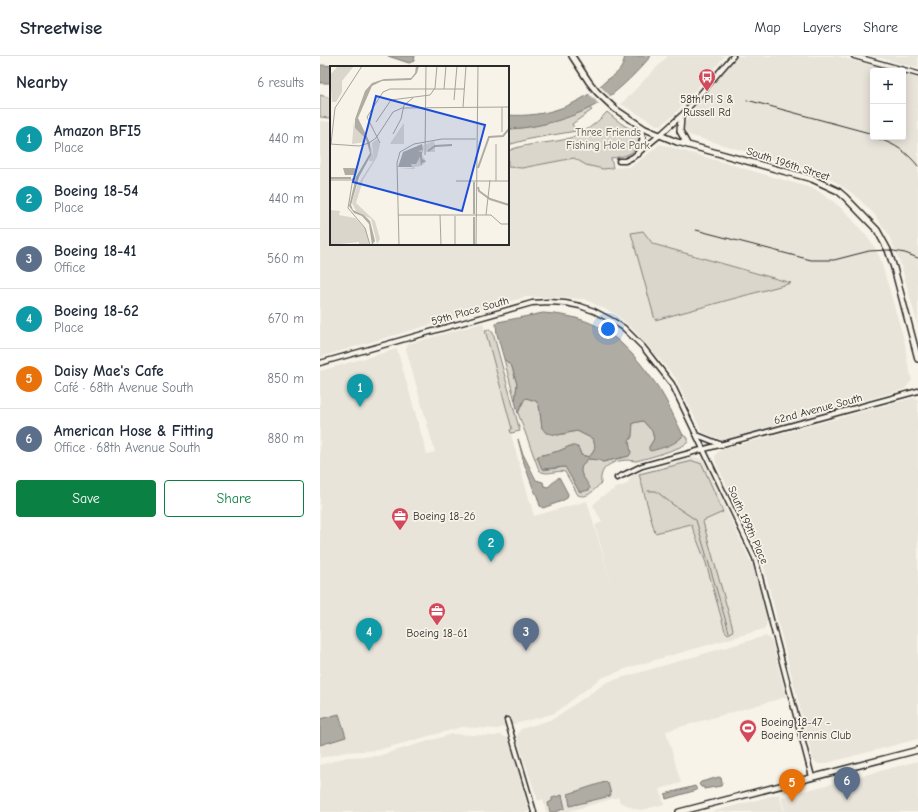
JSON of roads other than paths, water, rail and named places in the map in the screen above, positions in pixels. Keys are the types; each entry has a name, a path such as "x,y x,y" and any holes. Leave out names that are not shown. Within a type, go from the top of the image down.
{"main road":[{"name":"South 196th Street","path":"573,58 589,82 615,109 640,127 687,144 812,179 838,191 854,205 877,230 888,250 918,359"},
{"path":"680,116 680,131 687,144"},
{"path":"638,154 643,138 640,127"},
{"path":"679,812 918,750"}],"street":[{"path":"619,161 630,159 638,154 660,135 680,116 733,56"},
{"path":"854,56 918,74"},
{"name":"59th Place South","path":"320,363 532,303 565,303 580,306 613,320 624,328"},
{"name":"South 199th Place","path":"624,328 643,347 672,384 755,558 812,777"},
{"name":"62nd Avenue South","path":"617,478 642,466 918,391"},
{"path":"697,435 722,445"},
{"path":"507,720 534,812"}],"waterway":[{"path":"648,491 656,491 696,520 729,632"}],"railway":[{"path":"747,100 870,133"},
{"path":"881,140 901,150 918,166"},
{"path":"696,230 811,260 834,260 869,251 888,250 905,253 918,258"}],"place":[{"name":"58th Pl S & Russell Rd","path":"707,92"},
{"name":"Amazon BFI5","path":"360,407"},
{"name":"Boeing 18-26","path":"400,531"},
{"name":"Boeing 18-54","path":"491,562"},
{"name":"Boeing 18-61","path":"437,626"},
{"name":"Boeing 18-62","path":"369,651"},
{"name":"Boeing 18-41","path":"526,651"},
{"name":"Boeing 18-47 - Boeing Tennis Club","path":"748,743"},
{"name":"American Hose & Fitting","path":"847,800"},
{"name":"Daisy Mae's Cafe","path":"792,802"}],"park label":[{"name":"Three Friends Fishing Hole Park","path":"608,138"}]}
